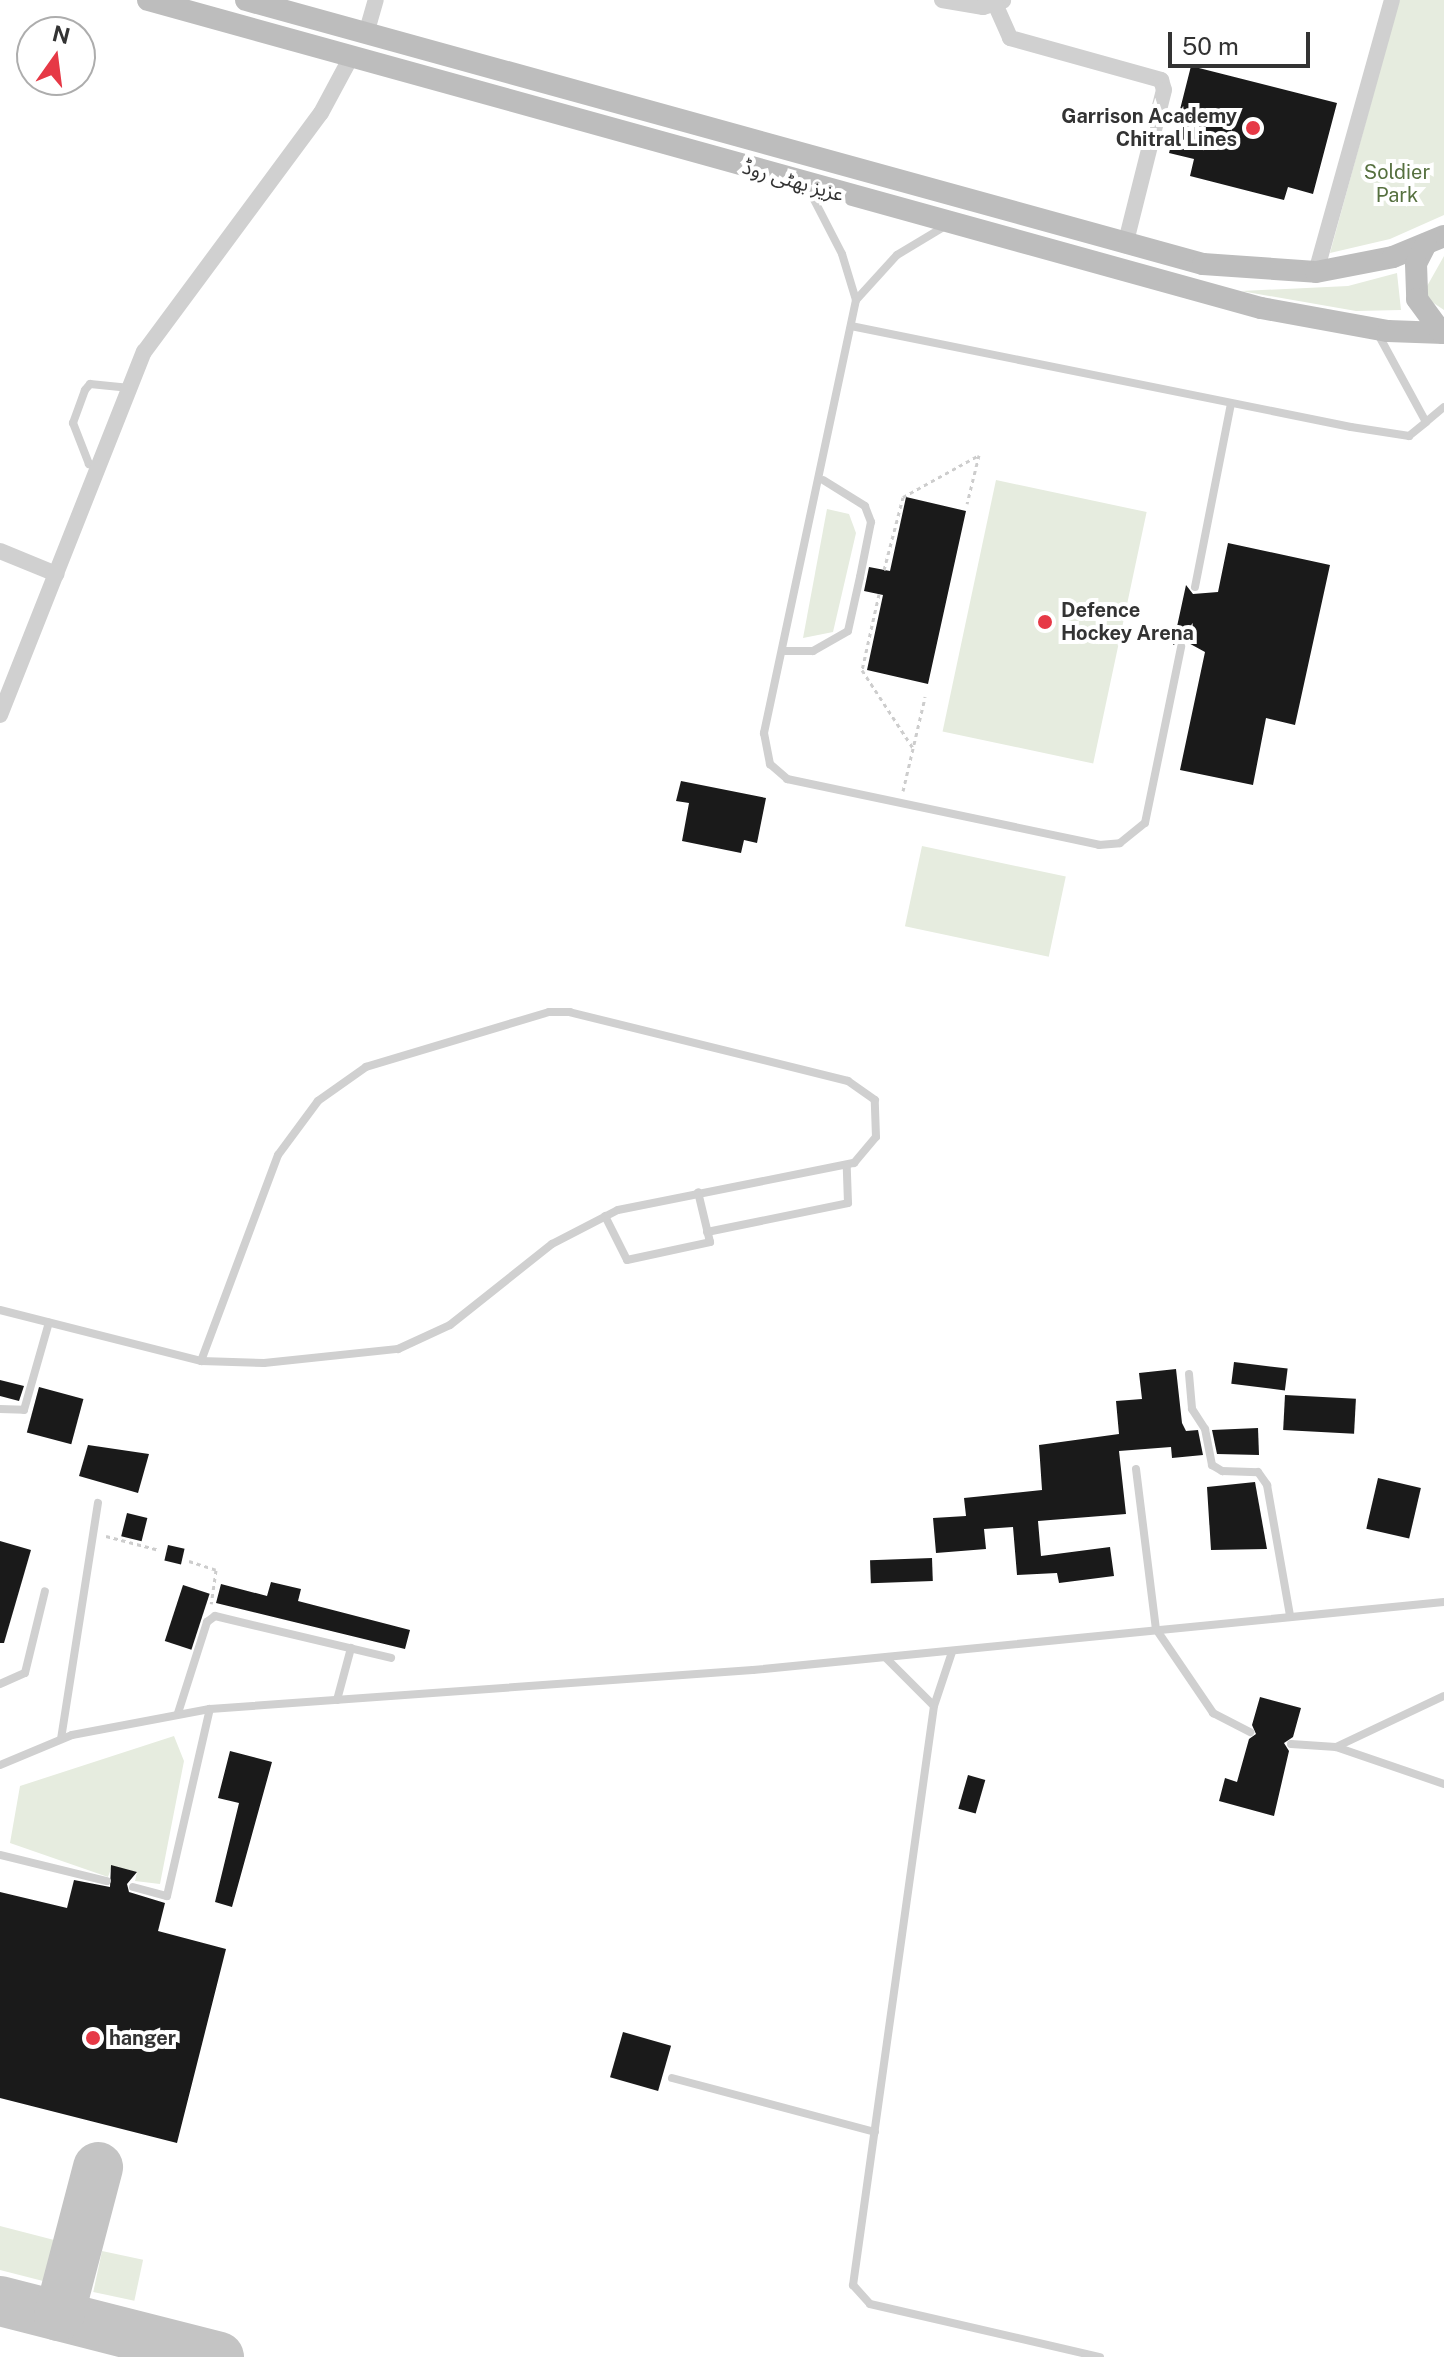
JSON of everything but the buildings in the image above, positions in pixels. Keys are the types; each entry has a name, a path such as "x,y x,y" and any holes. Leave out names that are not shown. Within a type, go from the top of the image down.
{"main road":[{"name":"عزیز بھٹی روڈ","path":"148,0 948,225 1261,308 1375,330 1443,334"},
{"name":"عزیز بھٹی روڈ","path":"246,0 1125,245 1240,271 1316,272 1380,261 1435,240"},
{"path":"1435,240 1416,264 1417,299 1443,334"}],"street":[{"path":"366,34 376,0"},
{"path":"942,0 1000,3 1010,38 1161,80 1164,90 1125,245"},
{"path":"1316,272 1392,0"},
{"path":"0,715 144,352 321,113 351,57"},
{"path":"0,551 56,574"}],"lane":[{"path":"806,185 842,254 856,300 823,480 764,733 770,764 787,779 1099,845 1120,843 1145,823 1181,647"},
{"path":"856,300 897,255 948,225"},
{"path":"851,326 1231,404 1409,436 1444,407"},
{"path":"1375,330 1426,422"},
{"path":"98,468 89,464 73,423 85,390 90,384 130,388"},
{"path":"1195,587 1231,404"},
{"path":"785,651 813,651 839,640 848,631 871,522 857,498 823,480"},
{"path":"0,1310 201,1361 264,1363 398,1349 450,1325 552,1244 605,1216 698,1192 847,1165 868,1152 876,1137 875,1100 866,1089 595,1016 549,1012 366,1067 318,1101 278,1155 201,1361"},
{"path":"707,1232 848,1203 847,1165"},
{"path":"605,1216 627,1260 710,1242 698,1192"},
{"path":"0,1409 24,1410 49,1322"},
{"path":"1189,1374 1192,1409 1205,1429 1212,1465 1222,1471 1258,1472 1267,1485 1290,1616"},
{"path":"1136,1469 1156,1629 1213,1713 1250,1732"},
{"path":"61,1739 91,1532 98,1503"},
{"path":"0,1684 25,1673 45,1591"},
{"path":"0,1765 61,1739 210,1709 886,1658 1444,1602"},
{"path":"178,1713 211,1618 391,1658"},
{"path":"337,1700 351,1648"},
{"path":"952,1652 934,1706 853,2278 858,2293 870,2304 1100,2357"},
{"path":"886,1658 934,1706"},
{"path":"1336,1747 1444,1696"},
{"path":"133,1887 167,1896 210,1709"},
{"path":"1291,1744 1336,1747 1444,1784"},
{"path":"0,1855 107,1881"},
{"path":"672,2078 875,2132"}],"path":[{"path":"884,570 903,497 979,455 967,504"},
{"path":"879,594 862,670 913,748"},
{"path":"900,802 925,697"},
{"path":"91,1532 159,1550"},
{"path":"189,1561 216,1570 211,1618"}],"green space":[{"name":"Soldier Park","path":"1399,0 1444,0 1444,215 1390,239 1330,253"},
{"path":"1444,256 1444,310 1429,300 1426,288"},
{"path":"1397,273 1401,310 1356,311 1241,291 1348,286"},
{"name":"Defence Hockey Arena","path":"996,480 1147,512 1093,763 943,731"},
{"path":"827,509 849,514 856,533 833,632 803,638"},
{"path":"922,846 1066,877 1049,957 905,926"},
{"path":"174,1736 184,1761 160,1884 135,1881 137,1872 112,1866 108,1877 10,1843 20,1786"},
{"path":"0,2226 58,2241 47,2282 0,2270"},
{"path":"102,2251 143,2260 134,2301 93,2292"}],"taxiway":[{"path":"59,2316 98,2167"},
{"path":"0,2301 219,2357"}],"place":[{"name":"Garrison Academy Chitral Lines","path":"1253,128"},
{"name":"Defence Hockey Arena","path":"1045,622"},
{"name":"hanger","path":"93,2038"}]}
